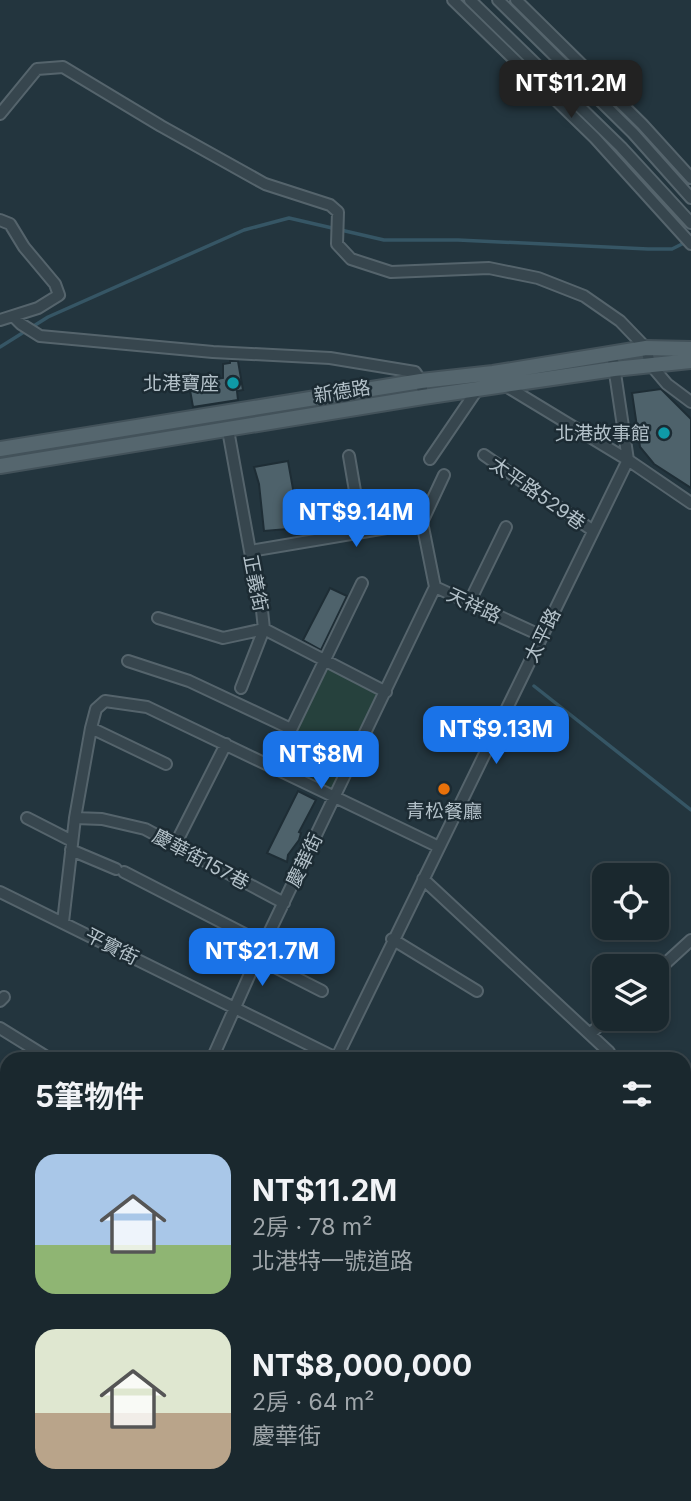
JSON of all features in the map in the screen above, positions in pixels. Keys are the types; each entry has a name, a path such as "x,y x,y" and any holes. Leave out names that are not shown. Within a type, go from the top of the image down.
{"main road":[{"name":"新德路","path":"0,449 421,381 493,373 646,348 691,349"},
{"name":"新德路","path":"0,466 423,397 650,364 691,361"}],"street":[{"path":"453,0 595,138 691,244"},
{"path":"470,0 621,147 691,222"},
{"path":"498,0 633,133 691,198"},
{"path":"516,0 625,107 691,178"},
{"path":"0,114 37,69 63,67 160,127 265,184 330,205 338,212 337,244 351,259 391,272 489,268 538,278 584,296 620,321 646,348 650,364 667,384 691,402"},
{"path":"0,220 10,224 24,247 55,284 59,295 38,309 0,320"},
{"path":"14,317 40,336 213,352 330,358 415,372 421,381 423,397"},
{"path":"612,353 628,460"},
{"path":"493,373 505,386 628,460 691,503"},
{"path":"430,460 477,390"},
{"name":"正義街","path":"228,430 264,629 386,692"},
{"name":"太平路529巷","path":"484,455 592,530"},
{"path":"349,456 362,532"},
{"name":"太平路","path":"339,1052 628,460"},
{"path":"250,551 422,522 444,475"},
{"name":"天祥路","path":"422,522 435,587 542,636"},
{"path":"469,603 506,527"},
{"path":"273,767 362,583"},
{"name":"慶華街","path":"215,1052 257,958 435,587"},
{"path":"158,618 223,638 264,629"},
{"path":"242,688 264,629"},
{"path":"128,661 189,681 291,729"},
{"path":"63,922 75,818 91,728 96,709 105,701 147,707 439,847"},
{"path":"91,728 166,764"},
{"path":"175,845 226,744"},
{"path":"27,818 72,846 264,944"},
{"name":"慶華街157巷","path":"75,818 102,819 145,829 284,903"},
{"path":"423,879 609,1052"},
{"name":"平實街","path":"0,892 324,1052"},
{"path":"392,939 477,991"},
{"path":"669,960 691,940"},
{"path":"257,958 322,991"},
{"path":"0,1028 39,1052"},
{"path":"590,1034 593,1031"}],"green space":[{"path":"323,661 386,692 335,797 273,767"}],"building":[{"name":"北港寶座","path":"238,361 243,390 237,391 238,400 193,407 190,390 204,388 203,381 223,378 223,364"},
{"name":"北港故事館","path":"661,389 691,419 691,488 654,464 640,447 632,393"},
{"path":"288,461 300,528 264,531 259,484 254,467"},
{"path":"330,588 347,596 321,650 303,640"},
{"path":"298,791 316,800 287,862 267,853"}],"waterway":[{"path":"0,347 48,317 244,230 289,218 384,240 458,240 648,249 672,249 686,242"},
{"path":"534,686 691,810"}],"place":[{"name":"北港寶座","path":"233,383"},
{"name":"北港故事館","path":"664,433"},
{"name":"青松餐廳","path":"444,789"}]}
